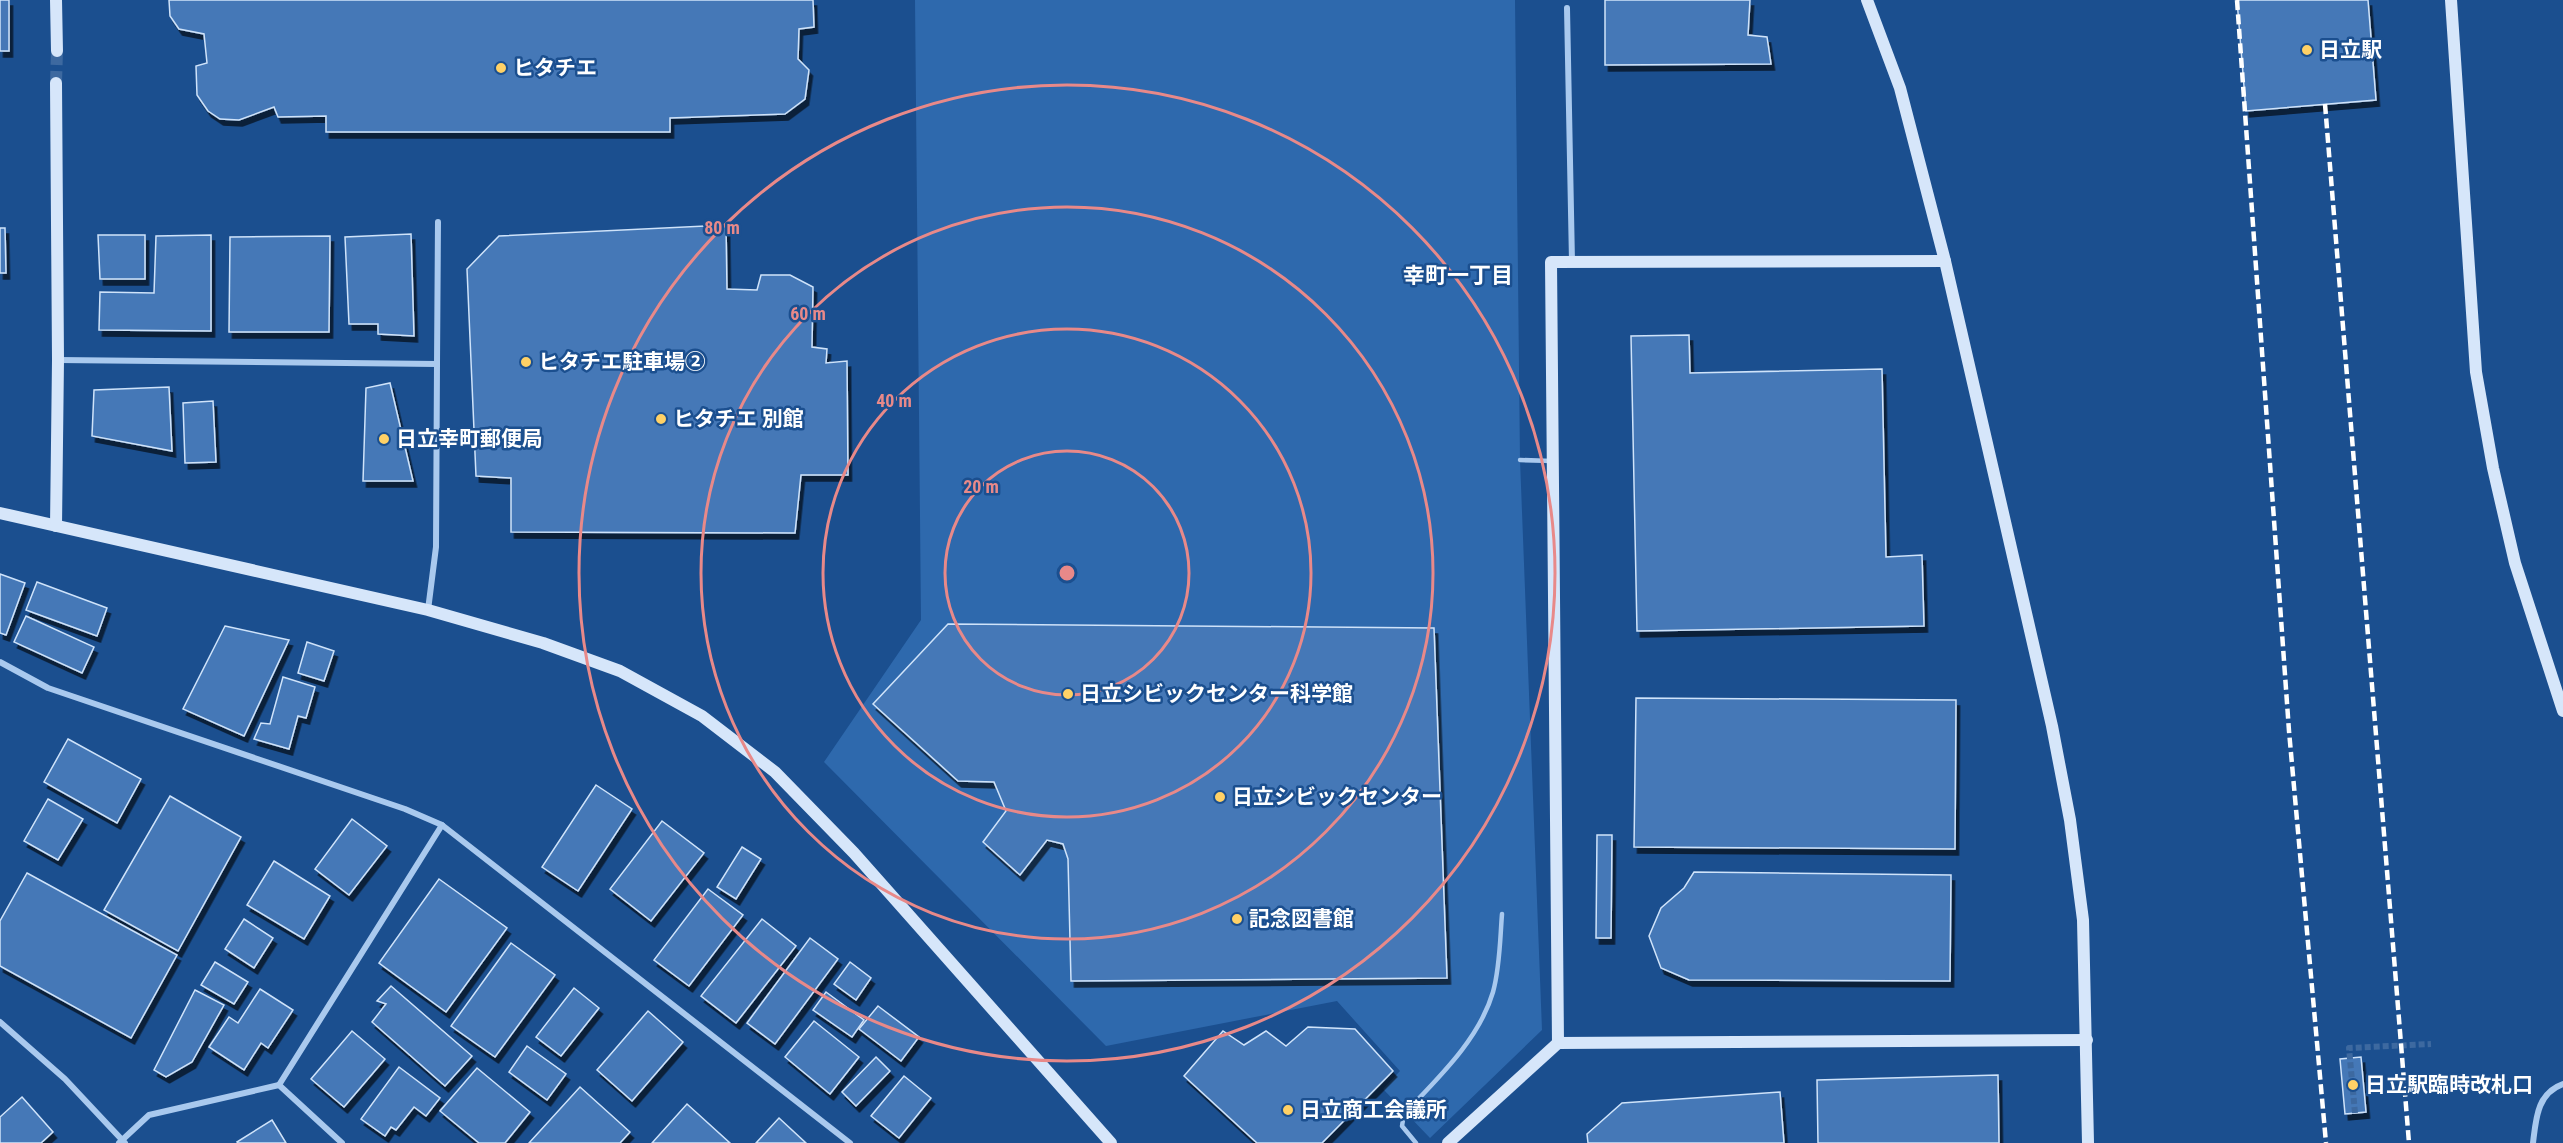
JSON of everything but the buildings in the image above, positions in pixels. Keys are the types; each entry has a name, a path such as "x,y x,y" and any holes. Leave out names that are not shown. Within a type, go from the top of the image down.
{"street":[{"path":"56,0 57,51"},
{"path":"1867,0 1900,88 1944,261 2052,726 2067,808 2083,920 2088,1143"},
{"path":"2452,0 2476,372 2493,468 2515,563 2563,711"},
{"path":"1567,8 1572,262"},
{"path":"56,83 58,360 56,526"},
{"path":"428,610 436,546 438,222"},
{"path":"1558,1043 1551,262 1944,261"},
{"path":"58,360 438,364"},
{"path":"0,513 428,610 543,643 620,671 702,716 766,765 854,853 1111,1143"},
{"path":"0,662 48,688 405,809 442,825 850,1143"},
{"path":"0,1022 64,1079 122,1142 149,1115 279,1085 442,825"},
{"path":"1448,1143 1558,1043 2087,1040"},
{"path":"2533,1143 2537,1108 2552,1088 2563,1084"},
{"path":"279,1085 342,1143"}],"lane":[{"path":"1520,460 1552,461"},
{"path":"1416,1143 1402,1126 1404,1114 1452,1063 1476,1027 1493,993 1500,950 1502,914"}],"shaded area":[{"path":"915,0 1515,0 1520,460 1542,1030 1430,1138 1383,1089 1400,1071 1337,1001 1106,1046 824,762 921,620"}],"tunnel":[{"path":"56,83 57,51"},
{"path":"2355,1113 2349,1048 2431,1044"}],"railway":[{"path":"2237,0 2289,731 2326,1143"},
{"path":"2325,104 2409,1143"}],"place":[{"name":"日立駅","path":"2307,50"},
{"name":"ヒタチエ","path":"501,68"},
{"name":"ヒタチエ駐車場②","path":"526,362"},
{"name":"ヒタチエ 別館","path":"661,419"},
{"name":"日立幸町郵便局","path":"384,439"},
{"name":"日立シビックセンター科学館","path":"1068,694"},
{"name":"日立シビックセンター","path":"1220,797"},
{"name":"記念図書館","path":"1237,919"},
{"name":"日立駅臨時改札口","path":"2353,1085"},
{"name":"日立商工会議所","path":"1288,1110"}],"district":[{"name":"幸町一丁目","path":"1458,275"}]}
